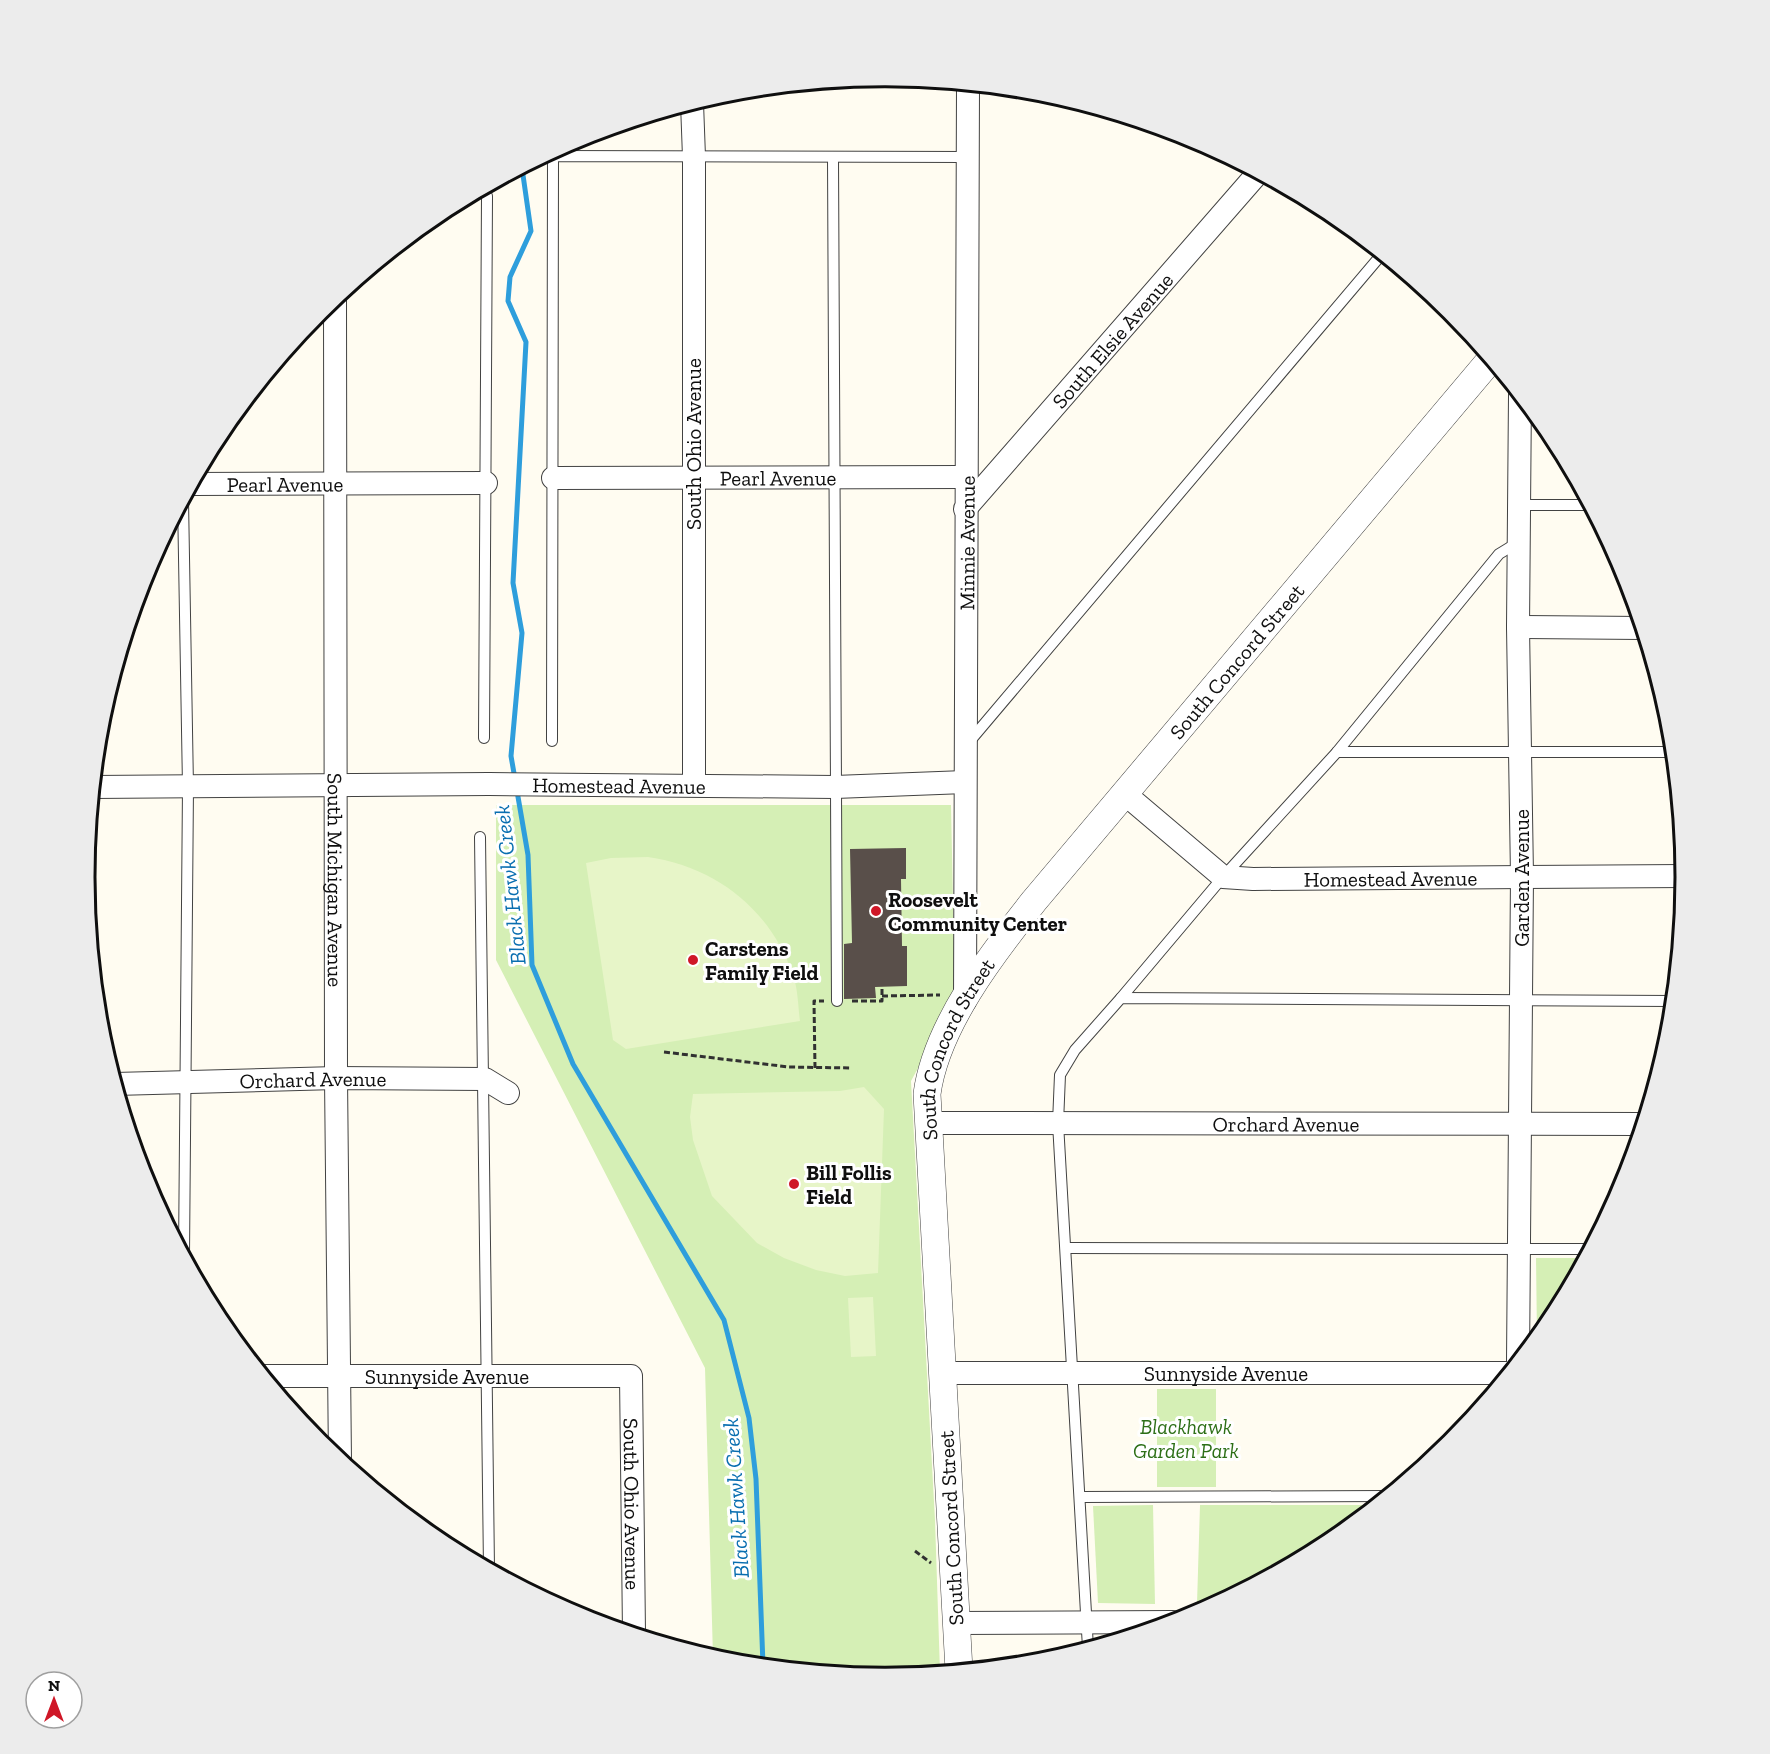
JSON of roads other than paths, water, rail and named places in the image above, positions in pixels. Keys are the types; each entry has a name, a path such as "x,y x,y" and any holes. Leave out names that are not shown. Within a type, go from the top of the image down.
{"street":[{"name":"Minnie Avenue","path":"957,998 965,747 968,92"},
{"name":"South Ohio Avenue","path":"692,111 694,785"},
{"name":"South Elsie Avenue","path":"965,509 1253,178"},
{"name":"South Michigan Avenue","path":"335,310 336,1078 340,1449"},
{"name":"South Concord Street","path":"959,1663 927,1094 934,1063 957,998 1014,926 1487,365"},
{"name":"Garden Avenue","path":"1518,1350 1522,876 1518,627 1520,407"},
{"name":"Pearl Avenue","path":"554,478 966,477"},
{"name":"Pearl Avenue","path":"200,484 486,483"},
{"path":"1518,627 1634,628"},
{"name":"Homestead Avenue","path":"101,787 568,784 835,787 964,782"},
{"path":"1125,794 1223,877"},
{"name":"Homestead Avenue","path":"1223,877 1253,879 1675,876"},
{"name":"Orchard Avenue","path":"123,1084 336,1078 485,1079"},
{"path":"485,1079 508,1093"},
{"name":"Orchard Avenue","path":"929,1123 1635,1124"},
{"name":"Sunnyside Avenue","path":"942,1373 1500,1373"},
{"name":"Sunnyside Avenue","path":"273,1376 631,1376"},
{"name":"South Ohio Avenue","path":"631,1376 634,1626"},
{"path":"957,1623 1147,1622"}],"lane":[{"path":"563,156 969,157"},
{"path":"833,158 837,1001"},
{"path":"552,741 553,161"},
{"path":"484,738 486,195"},
{"path":"965,747 1377,259"},
{"path":"1520,505 1582,505"},
{"path":"183,515 188,787 183,1082 184,1241"},
{"path":"1088,1640 1058,1123 1060,1075 1075,1050 1223,877 1337,752 1499,554 1520,542"},
{"path":"1337,752 1665,752"},
{"path":"480,837 485,1079 489,1560"},
{"path":"1121,998 1665,1001"},
{"path":"1066,1248 1582,1249"},
{"path":"1081,1497 1376,1496"}],"waterway":[{"name":"Black Hawk Creek","path":"515,779 511,756 522,633 513,583 526,342 508,301 510,277 531,231 523,175"},
{"name":"Black Hawk Creek","path":"517,791 528,855 532,965 573,1064 724,1320 749,1418 756,1479 763,1657"}],"place":[{"name":"Roosevelt Community Center","path":"876,911"},
{"name":"Carstens Family Field","path":"693,960"},
{"name":"Bill Follis Field","path":"794,1184"}],"park label":[{"name":"Blackhawk Garden Park","path":"1186,1438"}]}
